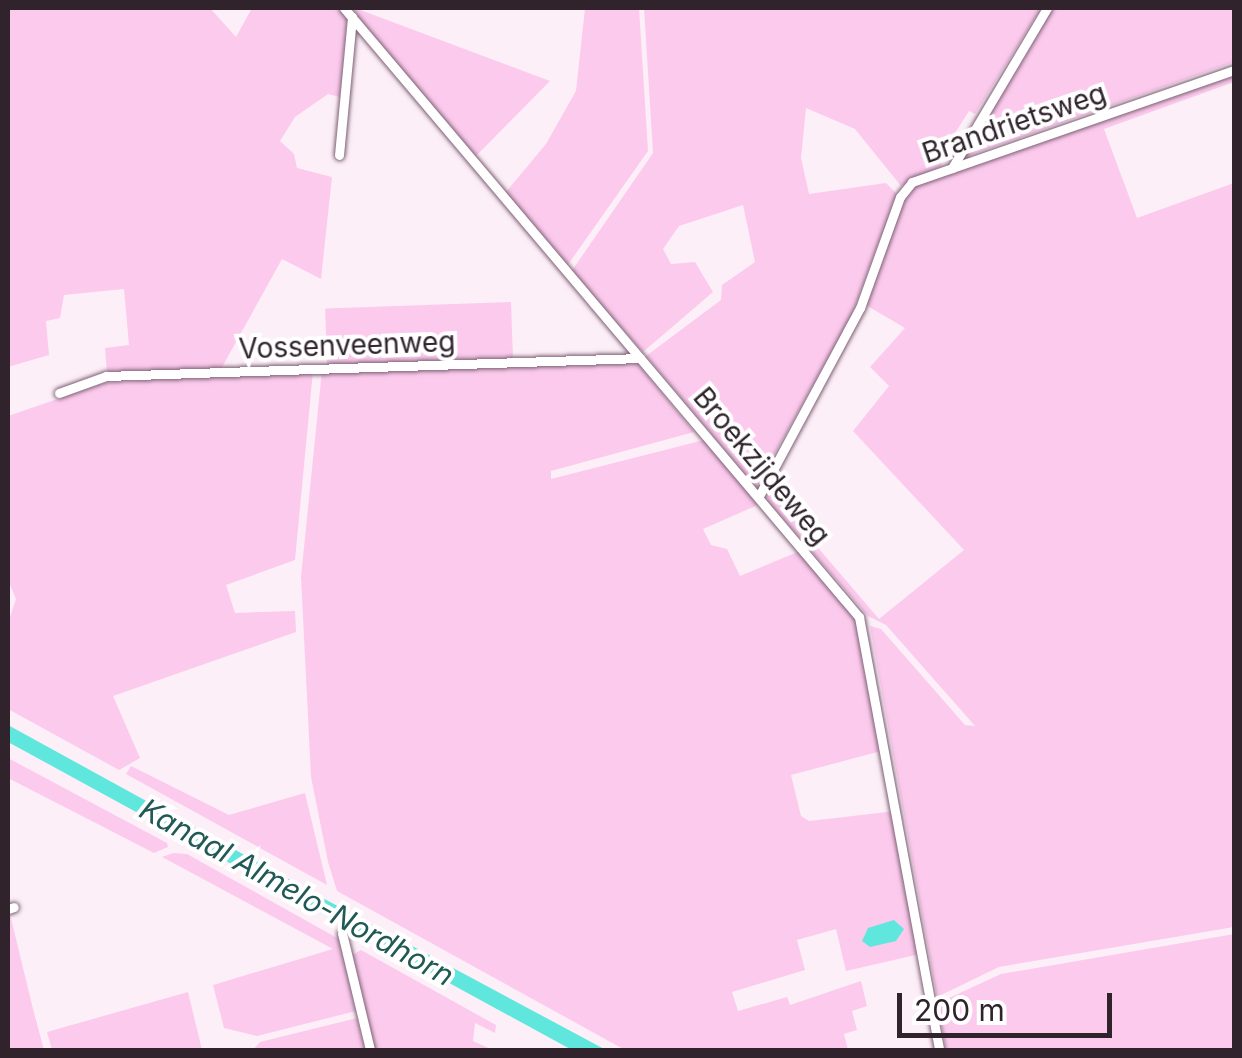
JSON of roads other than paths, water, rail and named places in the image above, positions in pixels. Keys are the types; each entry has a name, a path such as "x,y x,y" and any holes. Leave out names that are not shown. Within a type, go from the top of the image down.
{"street":[{"name":"Broekzijdeweg","path":"344,8 759,496 864,628 939,1050"},
{"path":"952,168 1047,8"},
{"path":"339,155 352,18"},
{"name":"Brandrietsweg","path":"759,496 860,308 900,197 912,182 1234,70"},
{"name":"Vossenveenweg","path":"59,393 106,376 640,358"},
{"path":"342,934 370,1050"}],"water":[{"name":"Kanaal Almelo-Nordhorn","path":"8,725 606,1050 572,1050 8,742"},
{"path":"894,920 904,929 896,941 870,947 862,941 868,928"}]}
